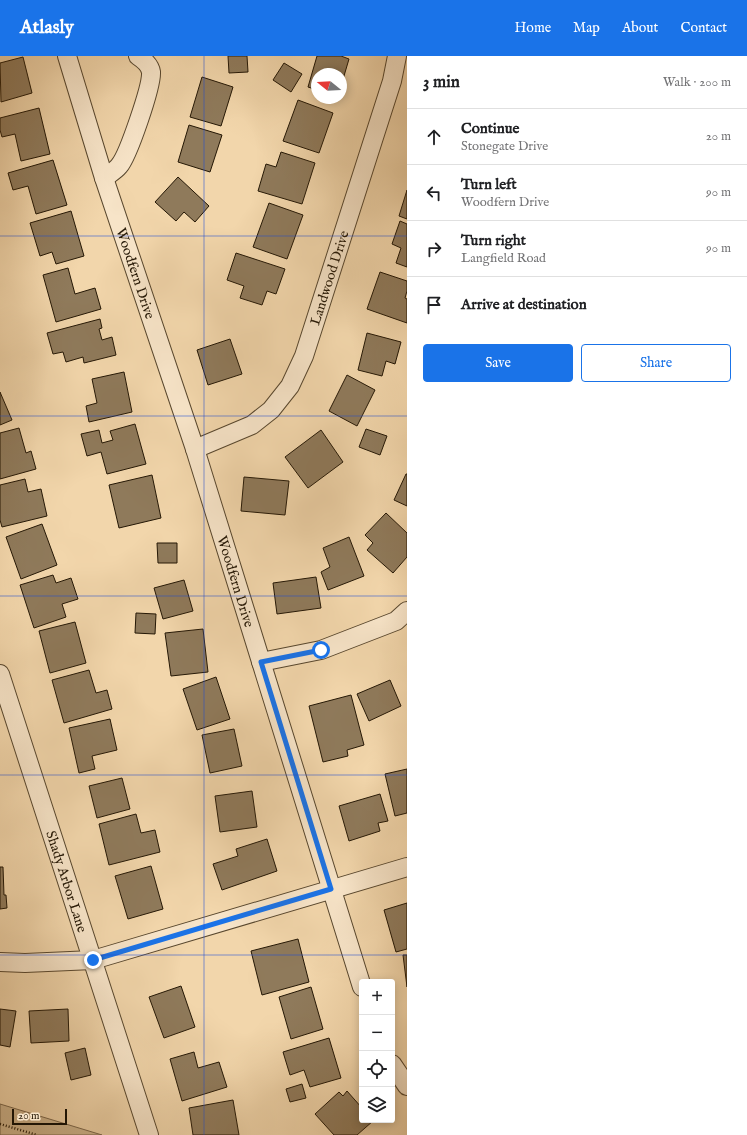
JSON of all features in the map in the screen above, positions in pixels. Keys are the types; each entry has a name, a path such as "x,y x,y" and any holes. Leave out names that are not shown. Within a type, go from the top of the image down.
{"street":[{"name":"Woodfern Drive","path":"67,56 104,178 195,449 359,979"},
{"path":"104,178 119,166 129,147 150,84 151,71 146,62 138,56"},
{"name":"Landwood Drive","path":"195,449 252,425 271,410 290,386 304,356 309,341 392,82 396,56"},
{"path":"261,662 321,650 396,621 407,612"},
{"name":"Shady Arbor Lane","path":"0,674 149,1135"},
{"path":"0,962 25,964 93,960 407,867"}],"path":[{"path":"0,1124 37,1135"}],"shaded area":[{"path":"0,1104 102,1135 0,1135"}],"building":[{"path":"228,56 247,56 248,72 229,73"},
{"path":"317,56 341,56 349,59 346,68 314,68"},
{"path":"23,57 32,93 1,102 0,63"},
{"path":"284,63 302,74 291,92 273,80"},
{"path":"202,77 233,87 221,126 190,117"},
{"path":"311,77 311,88 308,87"},
{"path":"298,100 333,113 319,153 283,141"},
{"path":"39,108 50,154 21,161 15,134 2,137 0,130 0,118"},
{"path":"189,125 222,135 210,172 178,162"},
{"path":"281,152 315,163 302,204 258,191 266,164 276,167"},
{"path":"53,160 67,205 36,214 28,186 13,190 8,173"},
{"path":"178,177 209,206 195,222 184,212 176,221 155,202"},
{"path":"407,190 407,219 399,216"},
{"path":"269,203 303,215 287,259 253,247"},
{"path":"71,211 84,256 56,264 52,252 40,256 30,223"},
{"path":"400,221 407,224 407,267 396,263 401,248 392,244"},
{"path":"236,253 285,269 276,294 267,291 262,305 240,298 244,286 227,280"},
{"path":"68,268 75,294 95,288 101,309 56,322 43,275"},
{"path":"380,272 407,281 405,298 407,299 407,323 367,309"},
{"path":"100,319 102,328 99,329 102,340 112,337 116,355 84,363 83,357 66,362 63,352 53,354 47,333"},
{"path":"367,333 401,342 395,364 386,361 382,376 358,370"},
{"path":"230,339 242,374 208,385 197,350"},
{"path":"124,372 132,412 89,422 86,406 97,403 92,379"},
{"path":"347,375 375,390 357,426 329,411"},
{"path":"0,392 12,420 0,425"},
{"path":"135,424 146,464 107,474 101,452 87,456 81,434 99,430 102,443 113,440 110,431"},
{"path":"19,428 26,453 31,451 36,469 0,479 0,433"},
{"path":"366,429 387,436 380,455 359,447"},
{"path":"321,430 343,462 308,488 285,457"},
{"path":"407,474 407,506 394,500"},
{"path":"152,475 161,518 119,528 109,485"},
{"path":"244,477 289,481 285,515 241,511"},
{"path":"25,479 28,492 41,489 47,516 2,527 0,520 0,485"},
{"path":"386,513 407,533 407,557 393,573 367,550 373,543 365,535"},
{"path":"42,524 57,565 21,579 6,537"},
{"path":"349,537 364,576 328,590 321,572 330,567 323,548"},
{"path":"157,543 177,543 177,563 158,563"},
{"path":"53,575 56,583 71,578 78,599 62,604 66,617 34,628 20,585"},
{"path":"316,577 321,608 277,614 273,583"},
{"path":"184,580 193,611 163,619 154,588"},
{"path":"136,613 156,614 155,634 135,633"},
{"path":"75,622 86,663 50,673 39,631"},
{"path":"203,629 208,672 171,676 165,633"},
{"path":"89,670 96,693 107,690 112,709 64,723 52,680"},
{"path":"216,677 230,719 197,730 183,689"},
{"path":"390,680 401,706 369,721 357,694"},
{"path":"351,695 364,745 347,750 348,756 323,762 309,706"},
{"path":"110,719 117,750 92,756 95,769 79,773 69,728"},
{"path":"234,729 242,766 210,773 202,735"},
{"path":"407,769 407,813 395,816 385,774"},
{"path":"122,778 130,809 97,818 89,786"},
{"path":"252,791 257,827 220,832 215,796"},
{"path":"380,794 388,821 378,823 380,831 349,841 339,806"},
{"path":"136,814 141,833 155,830 160,852 109,865 99,824"},
{"path":"267,839 277,871 222,890 213,864 238,856 236,849"},
{"path":"151,866 163,909 128,919 115,876"},
{"path":"0,867 3,867 4,895 6,895 7,908 0,909"},
{"path":"407,903 407,949 396,952 384,910"},
{"path":"298,939 309,982 262,995 251,951"},
{"path":"403,955 407,955 407,987"},
{"path":"181,986 195,1027 164,1038 149,997"},
{"path":"311,987 323,1029 291,1039 279,997"},
{"path":"0,1009 16,1011 10,1047 0,1045"},
{"path":"68,1009 69,1041 31,1043 29,1011"},
{"path":"329,1038 341,1078 310,1087 304,1070 290,1075 283,1052"},
{"path":"85,1048 91,1075 71,1080 65,1053"},
{"path":"194,1052 198,1068 219,1062 227,1087 182,1101 170,1059"},
{"path":"302,1084 306,1098 290,1102 286,1089"},
{"path":"347,1091 359,1105 359,1123 371,1123 357,1135 334,1135 315,1114 339,1092 343,1096"},
{"path":"233,1100 239,1135 193,1135 189,1108"}],"route":[{"path":"93,960 331,889 261,662 321,650"}]}
